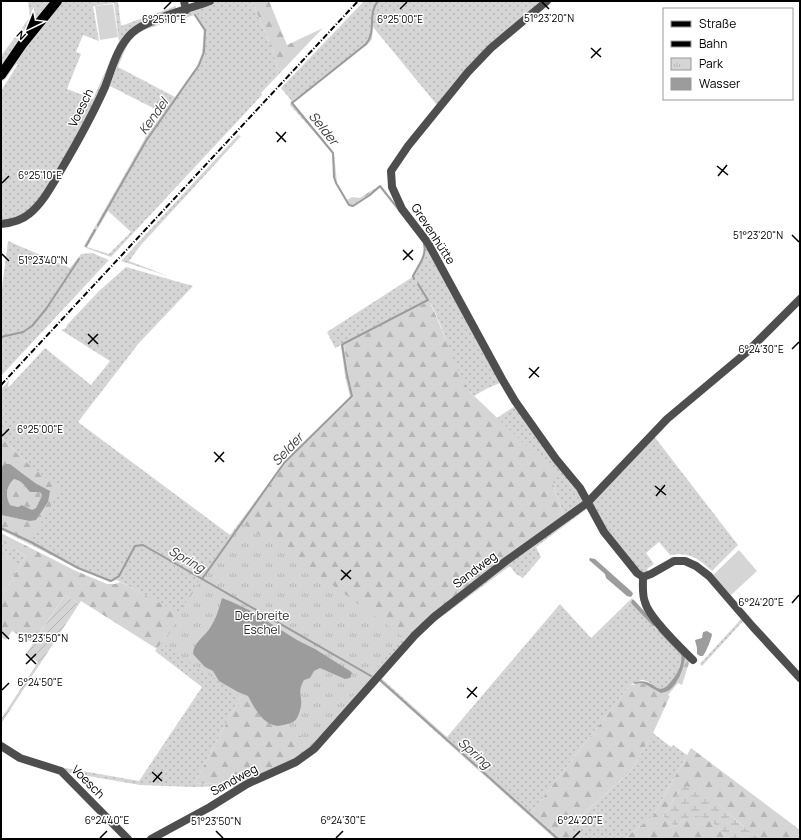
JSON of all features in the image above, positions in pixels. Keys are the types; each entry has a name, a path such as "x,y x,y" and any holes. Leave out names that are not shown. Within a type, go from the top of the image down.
{"main road":[{"path":"1,75 23,43 57,1"}],"street":[{"path":"184,1 186,10"},
{"name":"Voesch","path":"1,224 23,218 30,214 43,200 89,121 118,54 126,40 138,28 145,24 210,1"},
{"name":"Grevenhütte","path":"547,1 491,48 468,72 402,154 391,171 392,187 402,209 428,243 515,401 556,459 580,488 604,532 637,573 643,577"},
{"name":"Sandweg","path":"151,839 210,807 247,784 296,762 314,749 415,635 434,617 506,561 587,503 667,419 747,352 800,299"},
{"path":"693,660 658,623 645,603 643,577 674,561 686,561 696,566 709,576 800,678"},
{"name":"Voesch","path":"1,746 20,758 61,771 128,839"}],"green space":[{"path":"28,1 54,1 1,69 1,56 30,17"},
{"path":"63,1 118,1 121,26 176,6 176,11 136,27 85,123 38,202 23,215 11,219 1,220 1,91 18,64 11,66","holes":["114,3 119,41 93,99 67,89 81,54 76,52 83,35 99,41 93,6"]},
{"path":"218,1 252,1 273,51 279,74 261,93 262,95 111,257 84,246 147,135 163,113 110,86 120,57 127,43 135,34 146,26","holes":["194,15 204,31 202,53 197,66 175,97 118,67 127,45 135,35 152,27","108,211 131,232 109,254 87,247"]},
{"path":"252,1 269,1 287,45 323,28 279,74 273,51"},
{"path":"364,1 540,1 470,64 437,105 373,27 372,39 368,44 293,103 334,153 337,183 349,204 352,205 381,185 425,243 500,383 474,396 467,388 456,369 441,327 429,301 344,345 353,397 285,464 309,582 407,642 374,679 200,580 179,614 117,580 110,582 77,568 1,530 1,527 31,541 26,462 1,437 1,390 9,380 9,387 45,348 91,385 110,361 61,330 66,328 67,325 99,291 126,267 193,286 139,343 78,422 230,535 284,463 350,397 345,376 341,345 335,348 327,332 411,278 424,253 425,245 380,188 353,207 348,205 334,180 332,152 290,105 291,100 281,88"},
{"path":"113,4 118,37 100,40 95,6"},
{"path":"238,135 241,136 140,246 129,261 168,276 121,261"},
{"path":"369,192 370,194 352,205 349,204 347,200 352,197 360,198"},
{"path":"8,241 70,268 81,254 92,253 109,260 1,376 1,295"},
{"path":"429,301 458,370 470,392 555,473 553,484 564,517 407,642 309,582 242,523 285,464 353,397 344,345"},
{"path":"515,406 579,491 583,503 564,517 553,484 497,418"},
{"path":"653,435 738,545 712,571 698,559 688,555 670,555 659,542 646,553 654,564 647,569 649,572 643,573 639,571 604,528 590,504"},
{"path":"1,437 26,462 60,489 31,541 1,527 1,515 29,521 36,520 48,502 49,490 35,483 10,464 1,467"},
{"path":"14,479 21,482 30,492 41,493 42,495 36,508 32,510 22,505 18,507 10,505 7,498 7,491 9,485"},
{"path":"582,507 588,508 536,547 541,557 523,578 516,574 510,566 421,632 451,605"},
{"name":"Der breite Eschel","path":"241,522 308,567 403,637 312,744 163,644 203,575"},
{"path":"1,533 76,571 107,584 115,584 120,582 179,613 200,579 374,679 312,747 300,757 248,782 194,784 242,694 248,696 257,710 267,721 280,726 296,720 301,709 300,689 325,704 331,694 306,679 310,678 314,671 320,668 345,679 350,678 352,673 251,611 225,599 222,599 211,627 193,651 194,657 215,676 163,641 157,649 81,601 79,604 65,595 33,643 12,631 6,640 1,637 1,597 26,556 1,541"},
{"path":"1,541 26,556 1,597"},
{"path":"739,550 757,571 731,595 713,575"},
{"path":"2,554 19,564 1,594 1,556"},
{"path":"65,595 79,604 1,724 1,719 38,662 26,654"},
{"path":"632,598 634,600 632,600 655,626 661,629 658,631 681,655 679,669 670,685 666,688 659,689 645,680 637,681 630,685 531,813 561,839 555,839 379,681 381,678 447,737 560,604 591,638"},
{"path":"742,618 744,620 702,666 700,664"},
{"path":"163,641 242,694 194,784 248,782 237,789 233,786 193,787 140,785 65,772 54,766 139,781 202,687 155,651"},
{"path":"685,655 690,660 682,685 678,683 668,695 670,696 653,733 630,772 569,827 581,839 561,839 531,813 630,685 643,683 661,692 676,681"},
{"path":"653,733 671,747 673,745 687,755 653,816 624,839 581,839 569,827 630,772"},
{"path":"691,748 800,830 800,839 762,839 751,833 719,805 700,791 680,790 663,816 675,827 691,816 702,817 717,826 727,839 624,839 653,816"},
{"path":"686,786 706,794 744,827 763,839 727,839 721,830 712,822 696,816 687,818 675,827 663,816 680,790"}],"water":[{"path":"6,464 10,464 35,483 50,491 48,502 36,520 29,521 1,515 1,467","holes":["14,479 21,482 30,492 41,493 42,496 36,508 32,510 22,505 18,507 10,505 7,498 7,491 9,485"]},
{"path":"590,558 595,559 632,592 633,594 631,597 627,596 606,578 605,574 589,560"},
{"path":"222,598 251,611 297,640 315,649 350,671 352,673 350,678 345,679 320,668 314,671 310,678 304,680 302,684 300,692 301,706 296,720 292,723 278,726 267,722 259,714 248,696 219,681 213,671 205,667 193,654 195,646 208,631 214,621"},
{"path":"632,600 634,600 655,623 655,626 653,626 631,603"},
{"path":"659,629 685,655 678,680 672,688 661,693 643,683 634,684 635,682 643,681 661,689 670,683 680,667 681,655 658,631"},
{"path":"707,631 712,634 711,639 703,656 700,656 697,654 695,640 702,638 703,632"}],"waterway":[{"name":"Selder","path":"378,1 373,11 371,34 366,44 292,103 333,153 334,177 349,205 353,206 370,195 380,186 399,210"},
{"name":"Kendel","path":"98,225 146,141 199,65 204,52 205,30 195,15"},
{"name":"Kendel","path":"86,246 95,230"},
{"name":"Selder","path":"414,279 413,276 423,257 425,248 424,244"},
{"name":"Kendel","path":"1,337 23,332 32,326 46,309 79,259"},
{"name":"Selder","path":"202,579 284,463 352,396 342,345 428,300 418,284"},
{"name":"Spring","path":"1,528 31,542 78,568 111,581 119,576 135,546 143,545 371,676"},
{"name":"Spring","path":"380,680 558,839"}],"railway":[{"path":"1,385 358,1"}]}
